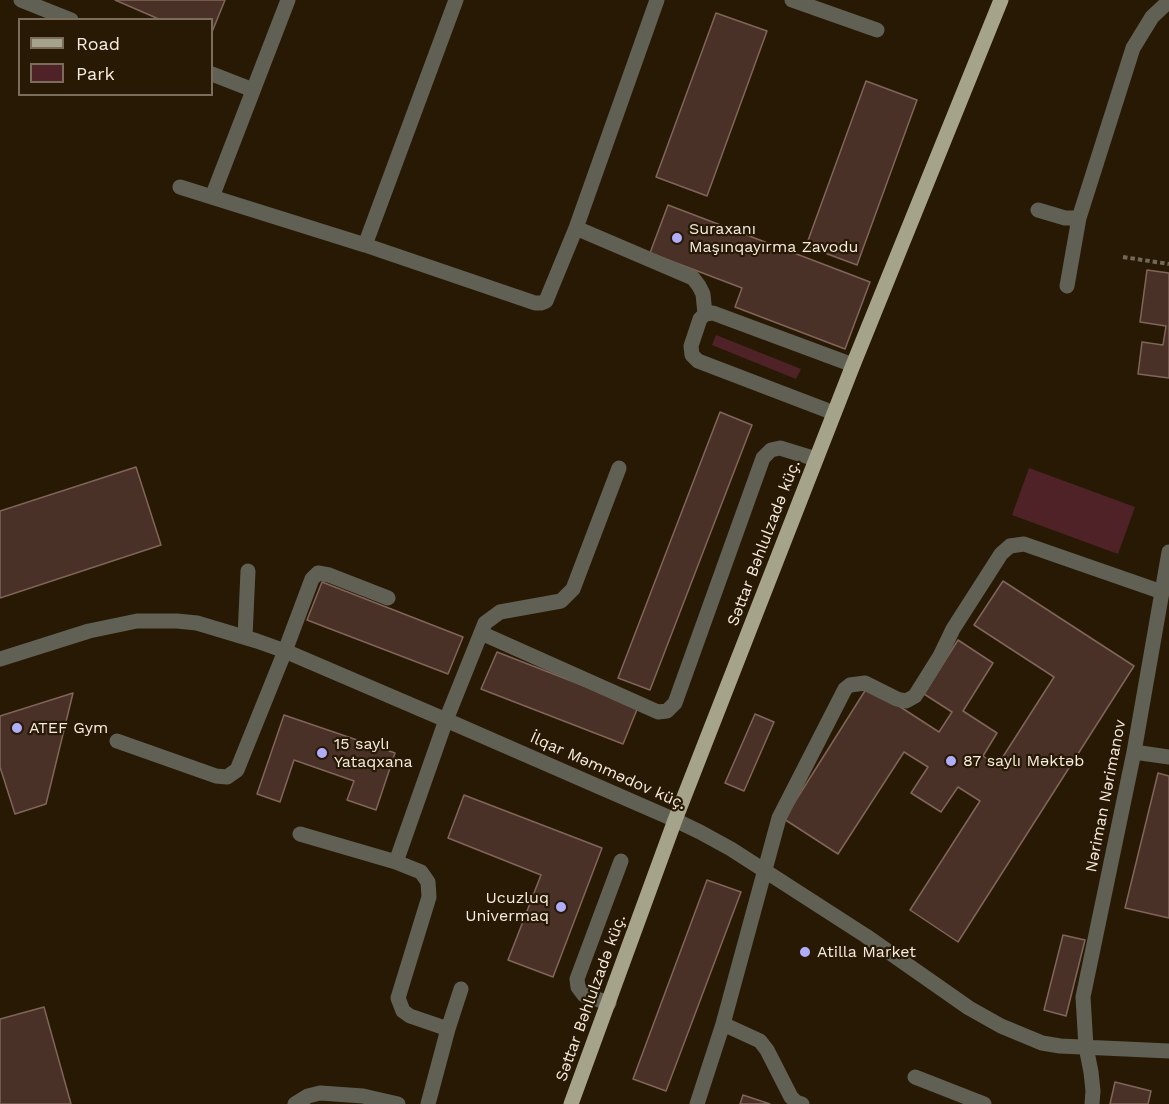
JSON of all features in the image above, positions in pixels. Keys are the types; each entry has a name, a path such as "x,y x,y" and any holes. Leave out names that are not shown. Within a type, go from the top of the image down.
{"main road":[{"name":"Səttar Bəhlulzadə küç.","path":"571,1104 675,820 853,365 1001,0"}],"street":[{"path":"21,0 66,18"},
{"path":"212,197 288,0"},
{"path":"365,245 456,0"},
{"path":"180,187 365,245 535,303 541,303 546,301 576,228 657,0"},
{"path":"802,2 877,30"},
{"path":"1067,286 1079,218 1133,48 1152,17 1169,2"},
{"path":"213,74 253,90"},
{"path":"1038,210 1065,218 1079,218"},
{"path":"576,228 693,278 703,294 705,314"},
{"path":"834,413 698,361 692,355 691,346 700,319 705,314 713,313 853,365"},
{"path":"481,633 658,712 668,711 675,703 763,458 771,450 780,448 816,459"},
{"path":"396,862 446,720 485,623 500,612 561,601 573,589 619,468"},
{"path":"698,1104 723,1024 779,818 844,688 865,683 897,699 906,700 915,696 965,610 1001,554 1010,546 1024,544 1162,591"},
{"name":"Nəriman Nərimanov","path":"1092,1104 1093,1092 1086,1047 1083,997 1134,752 1169,552"},
{"path":"245,637 248,571"},
{"path":"117,741 216,776 227,777 237,770 312,579 318,573 329,575 388,598"},
{"name":"İlqar Məmmədov küç.","path":"0,659 89,630 137,621 197,623 245,637 285,651 675,820 731,849 866,936 969,1008 1001,1026 1042,1043 1060,1046 1169,1051"},
{"path":"1134,752 1169,757"},
{"path":"300,834 396,862 421,872 428,882 429,897 399,998 403,1011 410,1016 448,1029"},
{"path":"609,1003 584,995 578,987 577,979 621,861"},
{"path":"428,1104 461,989"},
{"path":"723,1024 760,1041 767,1050 790,1097 802,1104"},
{"path":"915,1077 984,1104"},
{"path":"295,1104 308,1096 320,1093 398,1104"}],"path":[{"path":"1123,257 1169,264"}],"green space":[{"path":"716,335 801,369 796,379 712,345"},
{"path":"1029,468 1135,507 1118,554 1012,515"}],"building":[{"path":"115,0 225,0 213,30 213,18 156,18"},
{"path":"716,13 767,31 707,196 656,177"},
{"path":"866,81 917,100 857,265 806,246"},
{"path":"668,205 870,282 845,349 735,307 742,288 650,253"},
{"path":"1147,270 1169,273 1169,378 1138,374 1142,342 1163,345 1166,326 1140,322"},
{"path":"720,412 752,425 650,690 618,678"},
{"path":"136,467 161,545 0,598 0,511"},
{"path":"1003,581 1134,666 958,942 910,910 980,801 958,787 941,812 911,793 928,767 904,752 838,854 784,819 868,686 939,732 952,712 924,694 958,640 993,663 963,711 997,733 983,756 997,766 1054,677 974,625"},
{"path":"322,582 463,637 448,674 307,620"},
{"path":"497,652 638,707 623,744 481,689"},
{"path":"73,693 46,804 15,814 0,767 0,716"},
{"path":"755,714 774,722 744,791 725,783"},
{"path":"284,715 395,753 376,810 347,800 354,781 294,760 280,802 257,794"},
{"path":"1158,773 1169,776 1169,918 1125,908"},
{"path":"464,795 602,848 553,977 508,960 541,875 448,838"},
{"path":"707,880 741,892 666,1091 633,1079"},
{"path":"1063,935 1085,940 1066,1016 1044,1010"},
{"path":"44,1007 71,1104 0,1104 0,1019"},
{"path":"1115,1082 1151,1091 1148,1104 1110,1104"},
{"path":"743,1095 770,1104 740,1104"}],"place":[{"name":"Suraxanı Maşınqayırma Zavodu","path":"677,238"},
{"name":"ATEF Gym","path":"17,728"},
{"name":"15 saylı Yataqxana","path":"322,753"},
{"name":"87 saylı Məktəb","path":"951,761"},
{"name":"Ucuzluq Univermaq","path":"561,907"},
{"name":"Atilla Market","path":"805,952"}]}
